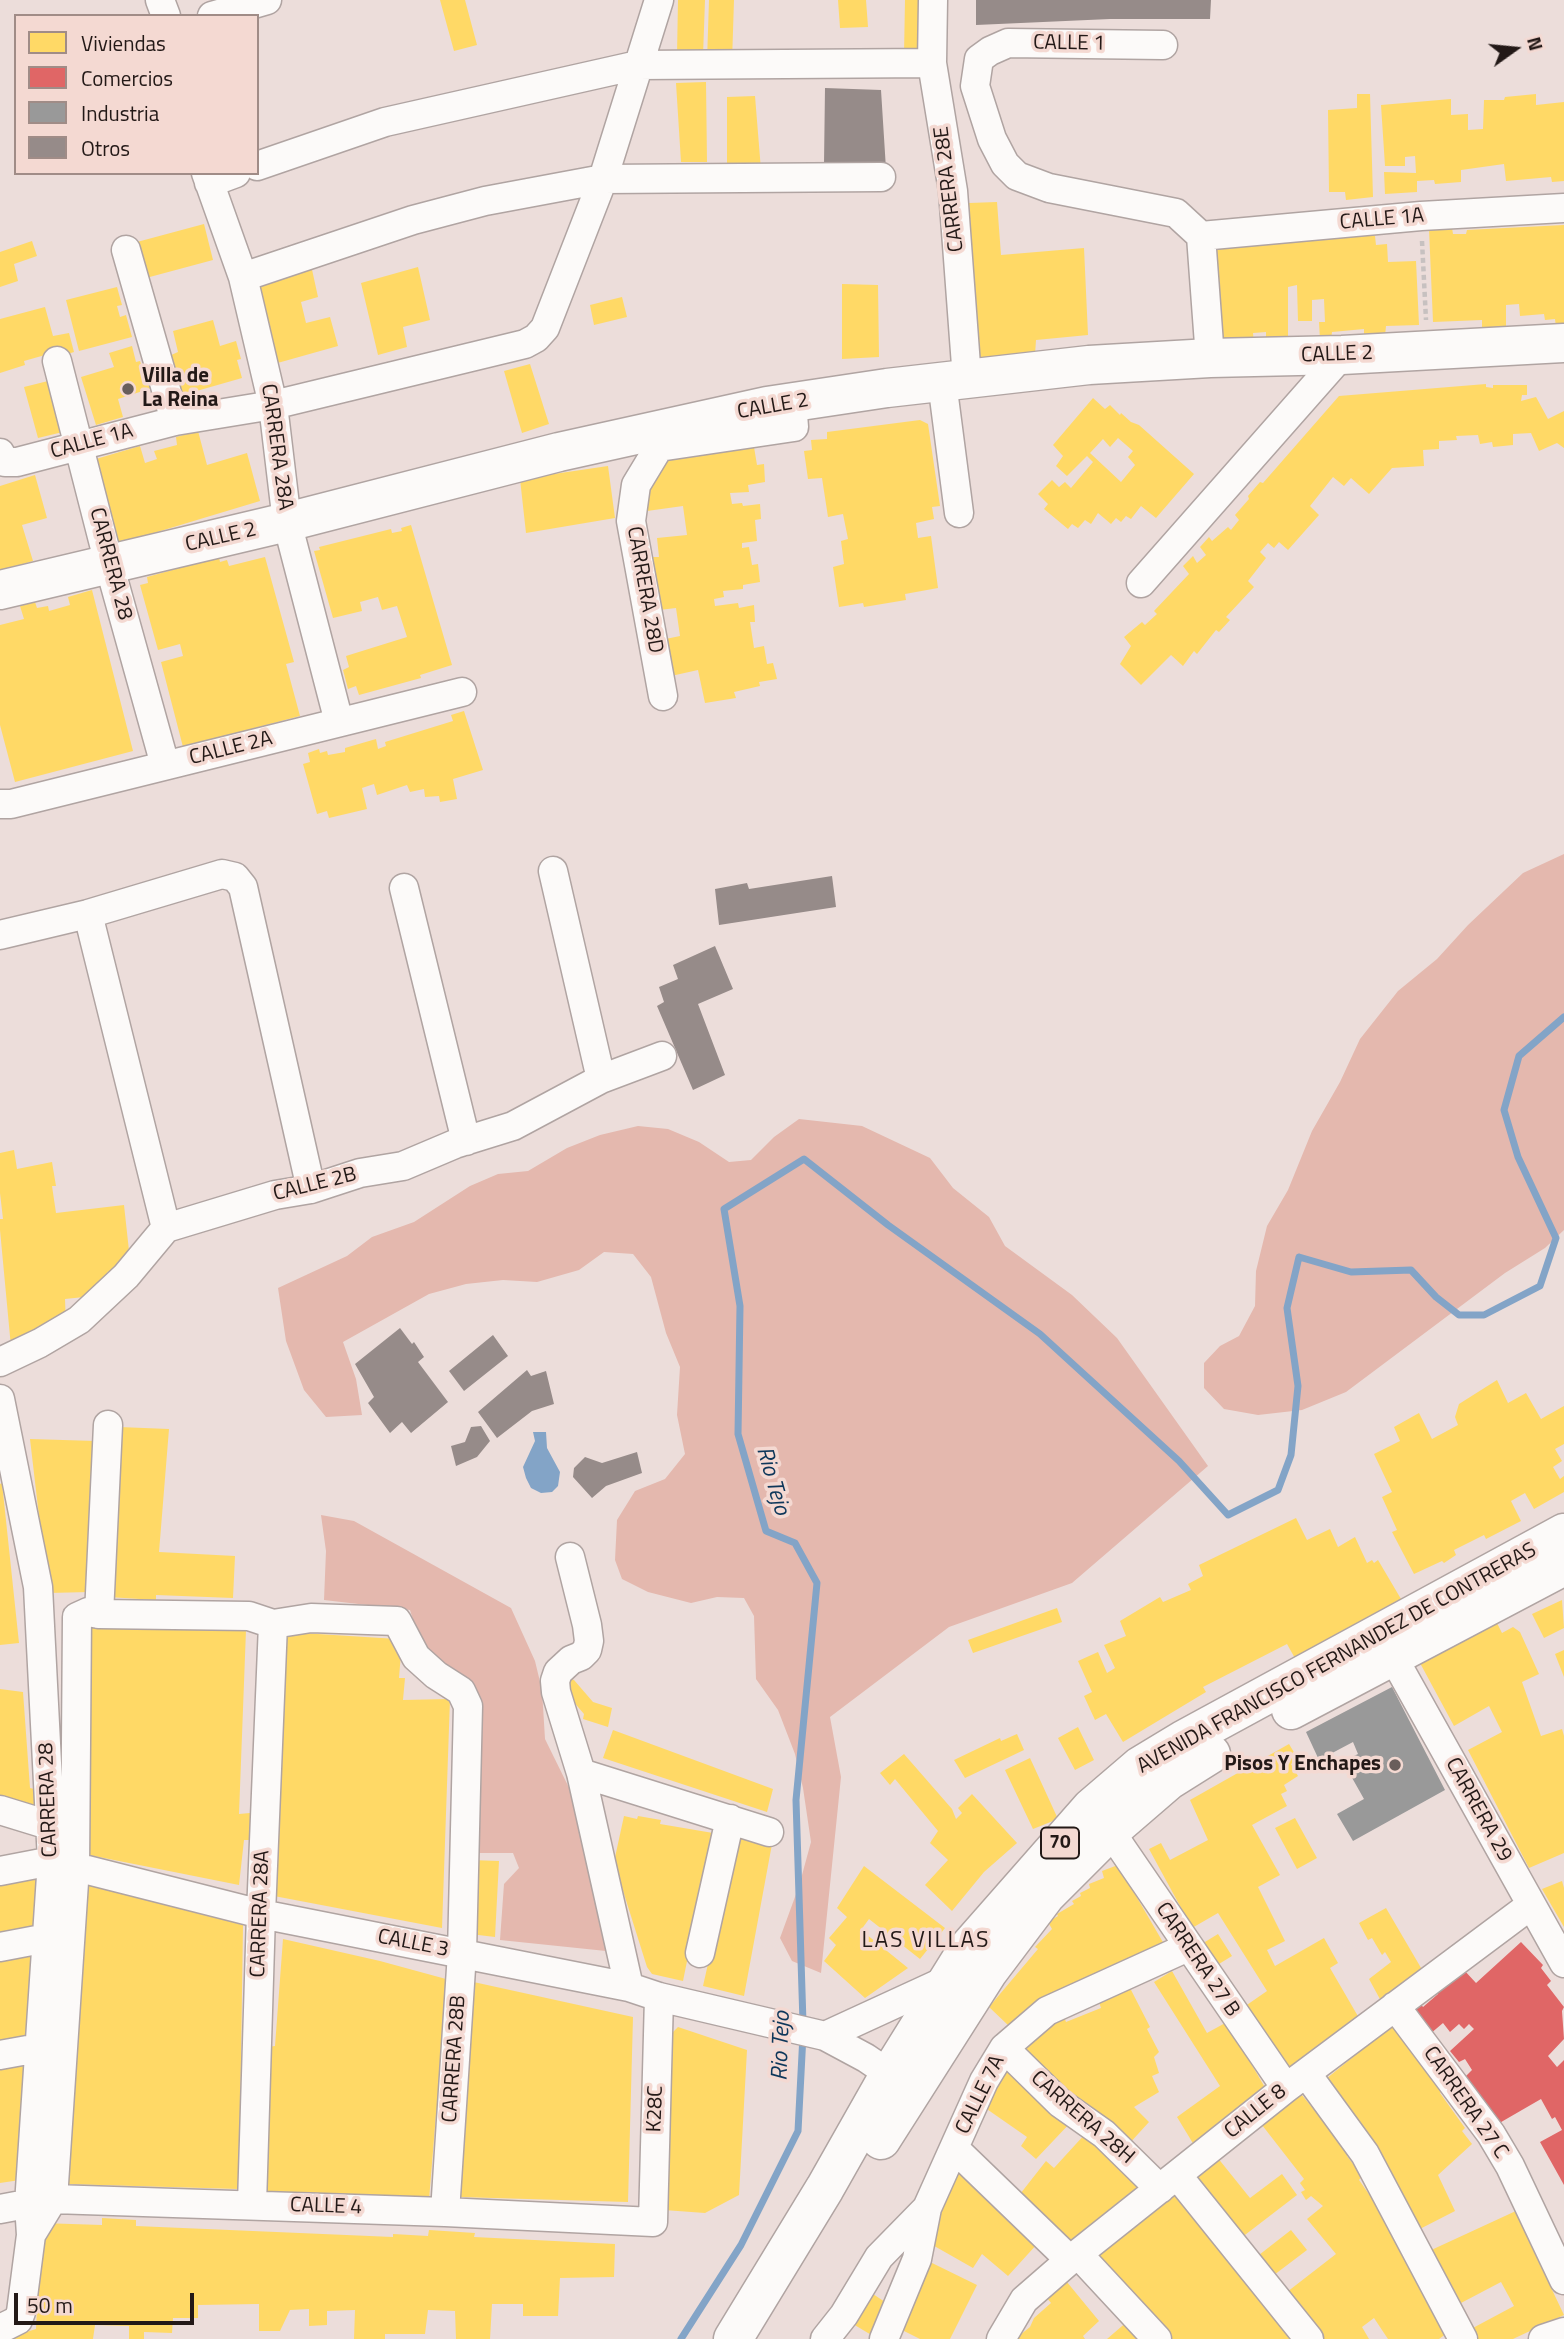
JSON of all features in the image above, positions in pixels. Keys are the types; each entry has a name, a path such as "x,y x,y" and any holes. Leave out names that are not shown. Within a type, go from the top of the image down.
{"main road":[{"name":"CALLE 2","path":"0,590 287,522 559,452 954,380 1088,365 1564,343"},
{"name":"AVENIDA FRANCISCO FERNANDEZ DE CONTRERAS","path":"758,2339 901,2082 949,1979 968,1948 1091,1808 1140,1766 1379,1632 1564,1533"},
{"name":"AVENIDA FRANCISCO FERNANDEZ DE CONTRERAS","path":"733,2339 901,2082 1046,1895 1110,1831 1168,1781 1233,1741 1564,1566"}],"street":[{"path":"219,14 267,0"},
{"path":"603,178 659,0"},
{"name":"CARRERA 28E","path":"933,0 932,63 953,191 954,380 959,513"},
{"name":"CALLE 1","path":"1163,44 1008,43 979,59 975,86 992,139 1005,164 1017,176 1049,188 1176,214 1201,236"},
{"path":"259,165 385,122 638,65 932,63"},
{"path":"243,277 413,220 485,201 603,178 881,177"},
{"name":"CARRERA 28A","path":"208,178 243,277 273,405 287,522 339,722"},
{"name":"CALLE 1A","path":"0,453 5,462 17,462 175,421 273,405 525,344 536,338 545,328 603,178"},
{"name":"CALLE 1A","path":"1201,236 1421,216 1564,208"},
{"path":"1201,236 1210,358"},
{"path":"126,250 175,421"},
{"path":"1141,583 1342,355"},
{"name":"CARRERA 28","path":"57,361 109,564 165,765"},
{"name":"CARRERA 28D","path":"663,696 631,522 636,485 659,447 775,413"},
{"name":"CALLE 2A","path":"0,804 10,804 462,692"},
{"path":"553,871 601,1079"},
{"path":"0,935 88,914 222,874 235,877 243,887 311,1189"},
{"path":"404,888 466,1141"},
{"path":"0,1362 79,1320 126,1276 166,1228 88,914"},
{"name":"CALLE 2B","path":"166,1228 275,1195 311,1189 360,1173 403,1166 513,1126 601,1079 662,1056"},
{"name":"CARRERA 28","path":"0,1399 38,1587 52,1826 64,1864"},
{"name":"CARRERA 28","path":"41,2201 78,1616 90,1614 108,1425"},
{"path":"570,1557 589,1641 587,1650 562,1668 555,1681 556,1692 581,1773 629,1987"},
{"path":"90,1614 249,1616 273,1623"},
{"name":"CARRERA 28B","path":"273,1623 311,1618 397,1621 416,1657 436,1675 461,1691 468,1706 463,1953 445,2212"},
{"name":"CARRERA 28A","path":"252,2204 273,1623"},
{"name":"CARRERA 29","path":"1393,1657 1564,1963"},
{"path":"581,1773 769,1832"},
{"path":"0,1810 52,1826"},
{"path":"700,1953 730,1819"},
{"name":"CARRERA 27 B","path":"1110,1831 1188,1947 1296,2081 1365,2154 1463,2339"},
{"name":"CALLE 3","path":"0,1871 64,1864 261,1914 629,1987 659,1997 821,2035 866,2058 901,2082"},
{"name":"CALLE 8","path":"1001,2339 1024,2300 1074,2257 1296,2081 1531,1905"},
{"path":"0,1947 58,1936"},
{"name":"CALLE 7A","path":"884,2339 917,2259 928,2208 984,2081 1004,2048 1047,2011 1188,1947"},
{"path":"821,2035 949,1979"},
{"name":"K28C","path":"653,2222 659,1997"},
{"name":"CARRERA 27 C","path":"1395,2006 1491,2134 1510,2166 1564,2280"},
{"path":"0,2055 50,2045"},
{"name":"CARRERA 28H","path":"1004,2048 1060,2103 1169,2182 1309,2339"},
{"path":"955,2149 1074,2257 1157,2339"},
{"path":"0,2329 18,2320 21,2312 31,2235 41,2201"},
{"name":"CALLE 4","path":"0,2209 41,2201 252,2204 653,2222"},
{"path":"825,2339 844,2315 879,2257 928,2208"},
{"path":"1543,2339 1564,2332"}],"path":[{"path":"1421,216 1427,351"}],"shaded area":[{"path":"1564,854 1564,1230 1545,1248 1505,1273 1346,1392 1302,1410 1258,1415 1224,1409 1204,1388 1204,1363 1220,1346 1239,1336 1255,1306 1256,1271 1267,1226 1288,1190 1312,1131 1340,1082 1360,1039 1398,991 1437,959 1468,925 1523,873"},
{"path":"799,1119 862,1126 930,1158 953,1188 989,1217 1005,1246 1072,1295 1117,1338 1208,1466 1072,1583 949,1627 830,1717 841,1777 821,1973 792,1961 780,1938 799,1886 811,1842 795,1754 778,1710 756,1679 754,1616 744,1598 717,1597 691,1603 648,1592 622,1579 615,1560 617,1520 635,1491 665,1479 685,1454 677,1415 680,1367 666,1333 651,1277 633,1254 604,1252 579,1270 537,1282 503,1280 466,1284 429,1294 343,1342 356,1379 362,1415 326,1417 304,1390 286,1341 278,1288 347,1256 372,1237 414,1222 470,1186 498,1174 528,1171 567,1148 600,1135 638,1126 668,1129 699,1142 729,1162 751,1160 774,1137"},
{"path":"321,1515 354,1521 511,1608 535,1661 542,1690 545,1739 575,1800 606,1951 500,1940 504,1884 519,1868 513,1853 471,1853 474,1694 426,1660 410,1610 324,1600 326,1551"}],"water":[{"path":"533,1432 546,1432 547,1448 560,1472 558,1486 552,1492 541,1493 531,1488 526,1478 523,1467 535,1441"}],"building: Viviendas":[{"path":"440,0 465,0 477,45 454,51"},
{"path":"678,0 705,0 703,56 677,55"},
{"path":"709,0 734,0 732,62 707,61"},
{"path":"838,0 866,0 868,27 840,28"},
{"path":"905,0 928,0 930,56 904,55"},
{"path":"706,82 707,162 681,162 676,83"},
{"path":"1357,94 1370,94 1373,197 1346,200 1345,192 1329,192 1328,110 1357,108"},
{"path":"1536,94 1536,105 1564,102 1564,181 1552,182 1551,177 1506,181 1504,164 1461,170 1461,182 1435,184 1434,180 1417,181 1417,192 1385,194 1384,172 1416,173 1415,156 1405,157 1405,166 1385,166 1381,105 1451,99 1451,115 1468,114 1468,130 1483,129 1484,100 1504,100 1505,97"},
{"path":"755,96 761,170 727,167 727,97"},
{"path":"997,202 1001,255 1084,248 1088,335 1036,340 1035,355 979,358 969,203"},
{"path":"204,224 213,260 146,278 137,242"},
{"path":"1564,225 1564,326 1556,327 1555,319 1545,320 1544,314 1520,316 1519,304 1506,305 1506,332 1482,333 1482,320 1433,322 1429,229 1452,228 1453,234 1466,234 1467,230"},
{"path":"1363,233 1363,236 1375,236 1376,245 1387,244 1388,262 1416,261 1419,325 1386,326 1385,336 1364,338 1364,329 1332,332 1331,340 1320,340 1319,322 1325,322 1324,299 1312,300 1312,321 1298,321 1297,285 1288,287 1288,341 1266,342 1266,332 1253,333 1254,343 1224,343 1223,333 1213,334 1207,244"},
{"path":"32,241 37,256 14,264 18,281 0,287 0,252"},
{"path":"311,265 318,297 301,302 306,323 330,317 338,346 274,364 252,282"},
{"path":"418,267 430,320 403,327 407,347 378,355 361,283"},
{"path":"842,284 878,285 879,357 842,359"},
{"path":"117,287 122,305 117,306 120,317 126,315 132,337 79,351 66,300"},
{"path":"622,297 627,317 594,325 590,305"},
{"path":"45,307 53,336 69,333 74,352 61,356 59,351 24,361 25,365 0,373 0,319"},
{"path":"213,320 220,346 236,341 242,378 179,396 169,356 178,352 173,331"},
{"path":"132,346 136,362 140,361 143,370 147,369 152,388 118,399 123,417 96,425 81,377 114,367 109,353"},
{"path":"530,364 549,424 522,433 504,371"},
{"path":"52,380 67,431 38,438 24,387"},
{"path":"1486,384 1486,387 1493,388 1493,385 1527,385 1527,395 1522,395 1521,401 1536,397 1548,419 1564,411 1564,448 1557,443 1539,451 1531,433 1513,434 1513,445 1493,447 1492,442 1480,444 1478,435 1456,436 1457,440 1439,441 1439,449 1423,450 1424,466 1392,468 1369,494 1351,478 1344,486 1333,477 1310,506 1319,515 1288,550 1279,542 1274,548 1268,543 1260,552 1266,558 1248,581 1254,587 1226,617 1230,620 1219,632 1216,630 1197,654 1194,651 1183,666 1171,655 1141,685 1120,664 1131,646 1124,637 1142,622 1145,625 1157,614 1154,611 1189,574 1183,566 1193,556 1197,563 1206,555 1200,547 1209,537 1212,541 1228,527 1231,530 1239,520 1235,515 1249,499 1248,496 1260,482 1263,483 1339,396"},
{"path":"1093,398 1105,409 1110,405 1120,415 1121,413 1139,425 1194,474 1156,518 1141,506 1131,519 1126,516 1121,522 1116,518 1111,524 1098,513 1091,524 1085,520 1078,528 1072,524 1068,529 1044,509 1048,504 1038,494 1052,480 1059,487 1065,482 1071,488 1093,462 1087,456 1067,476 1056,466 1063,456 1053,445","holes":["1118,438 1133,451 1128,457 1135,465 1121,482 1090,453 1103,439 1110,447"]},
{"path":"920,420 928,424 940,506 932,507 934,519 916,523 918,538 931,536 938,588 905,594 906,600 864,607 863,603 839,607 833,567 844,564 841,541 848,539 843,514 828,517 822,478 808,479 804,451 812,450 811,440 827,439 827,432"},
{"path":"198,431 207,465 247,453 260,501 114,545 96,459 140,446 145,463 157,459 154,451 177,445 176,437"},
{"path":"754,447 757,465 764,464 765,482 748,485 749,492 730,493 732,504 760,504 761,519 755,520 757,541 742,543 742,548 749,547 752,565 758,564 760,582 743,585 743,589 723,591 724,597 714,599 715,606 738,603 739,608 754,605 755,622 750,622 754,648 764,646 767,664 773,663 777,679 759,682 760,686 734,692 736,698 705,703 698,670 671,676 656,641 680,636 676,608 651,611 647,578 655,576 653,557 659,557 657,538 687,535 683,506 647,511 641,476 659,457"},
{"path":"608,466 615,518 526,533 520,479"},
{"path":"35,475 47,518 22,525 33,561 0,571 0,486"},
{"path":"411,525 452,665 420,675 421,678 359,695 356,686 348,689 343,670 349,667 346,656 407,637 397,606 382,610 378,597 360,602 362,611 333,618 314,551 320,550 319,547 391,529 392,533 402,531 401,528"},
{"path":"219,557 220,562 227,560 229,566 265,557 294,662 286,664 300,716 183,747 161,662 183,656 180,644 158,650 140,585 148,583 147,577"},
{"path":"92,590 133,751 15,782 0,725 0,625 24,619 20,606 35,602 37,608 48,606 49,611 70,605 68,597"},
{"path":"464,711 483,770 453,779 457,799 440,802 439,796 425,797 424,789 410,792 407,785 377,795 374,784 362,788 367,809 329,818 327,811 317,814 303,764 310,762 308,753 319,749 320,753 327,751 328,755 345,752 345,748 376,739 378,749 386,746 385,742 453,721 451,715"},
{"path":"14,1150 17,1169 52,1162 56,1186 52,1186 56,1213 124,1205 130,1260 117,1262 118,1270 107,1272 107,1278 84,1297 65,1299 66,1325 11,1347 0,1230 0,1219 3,1219 0,1153"},
{"path":"1497,1380 1508,1403 1526,1393 1541,1419 1564,1406 1564,1444 1555,1449 1562,1461 1553,1467 1560,1479 1564,1476 1564,1492 1534,1509 1525,1493 1511,1501 1521,1521 1486,1539 1484,1535 1454,1550 1456,1555 1444,1563 1442,1561 1414,1574 1392,1532 1397,1530 1382,1497 1392,1492 1374,1454 1400,1441 1394,1427 1419,1413 1432,1439 1458,1425 1455,1417 1459,1404"},
{"path":"119,1427 169,1429 159,1552 235,1556 233,1598 156,1595 156,1600 108,1597"},
{"path":"30,1439 96,1441 90,1592 48,1593"},
{"path":"2,1483 19,1643 0,1645 0,1484"},
{"path":"1296,1518 1307,1540 1330,1529 1338,1547 1355,1537 1367,1563 1378,1560 1401,1599 1383,1609 1384,1612 1296,1660 1287,1644 1203,1687 1206,1692 1123,1742 1106,1714 1095,1720 1084,1696 1092,1692 1078,1661 1098,1652 1107,1673 1115,1668 1104,1645 1126,1636 1120,1621 1160,1597 1163,1602 1191,1590 1188,1584 1203,1576 1199,1565"},
{"path":"1562,1600 1564,1628 1544,1638 1532,1614"},
{"path":"1057,1608 1062,1622 973,1653 968,1640"},
{"path":"1497,1623 1502,1633 1513,1627 1520,1632 1539,1674 1522,1682 1541,1736 1562,1729 1564,1736 1564,1853 1529,1868 1468,1750 1502,1732 1489,1706 1454,1726 1420,1663"},
{"path":"92,1624 246,1630 239,1814 250,1813 250,1840 244,1840 239,1885 79,1853"},
{"path":"286,1632 397,1639 396,1652 401,1653 399,1678 405,1678 403,1700 450,1699 442,1928 274,1896"},
{"path":"1564,1650 1564,1677 1555,1654"},
{"path":"563,1676 574,1680 593,1702 612,1708 608,1727 583,1719 584,1714 561,1687"},
{"path":"0,1689 23,1692 30,1788 34,1789 35,1806 0,1798"},
{"path":"1078,1727 1094,1760 1075,1770 1058,1738"},
{"path":"613,1730 773,1789 767,1812 603,1758"},
{"path":"1017,1734 1024,1750 965,1778 954,1760 1000,1738 1001,1741"},
{"path":"1289,1744 1298,1759 1291,1764 1298,1776 1284,1785 1287,1791 1281,1794 1287,1806 1252,1825 1280,1875 1258,1887 1285,1941 1267,1950 1275,1966 1324,1938 1338,1963 1330,1968 1359,2018 1284,2072 1241,2009 1267,1991 1218,1913 1192,1928 1149,1849 1161,1843 1170,1860 1208,1840 1190,1800"},
{"path":"904,1754 952,1809 956,1819 962,1813 958,1808 972,1794 1017,1843 984,1872 952,1911 925,1885 948,1860 930,1843 938,1831 895,1779 890,1785 880,1773"},
{"path":"1030,1758 1058,1819 1033,1829 1005,1770"},
{"path":"624,1816 661,1820 660,1824 713,1833 683,1981 652,1974 647,1967 614,1862"},
{"path":"1295,1818 1317,1858 1297,1869 1275,1828"},
{"path":"737,1835 772,1844 744,1996 703,1986"},
{"path":"471,1860 499,1861 495,1937 470,1934"},
{"path":"1118,1865 1164,1944 1010,2027 989,2007 1052,1929 1048,1922 1074,1904 1072,1901 1090,1888 1089,1884 1104,1878 1102,1871"},
{"path":"864,1866 945,1928 920,1959 869,1919 861,1930 908,1968 865,1998 824,1961 836,1945 829,1938 847,1917 837,1908"},
{"path":"36,1876 35,1927 0,1933 0,1884"},
{"path":"1562,1881 1564,1888 1564,1927 1542,1889"},
{"path":"84,1884 243,1925 239,2189 65,2184"},
{"path":"1386,1908 1424,1973 1381,2001 1369,1979 1391,1962 1385,1952 1382,1955 1372,1938 1368,1940 1359,1923"},
{"path":"1218,1934 1232,1956 1214,1967 1200,1945"},
{"path":"283,1939 446,1979 441,2115 436,2114 429,2200 264,2191 268,2047 275,2046"},
{"path":"34,1949 27,2041 0,2047 0,1955"},
{"path":"1172,1971 1207,2033 1227,2022 1267,2091 1194,2145 1177,2117 1220,2086 1154,1982"},
{"path":"469,1981 633,2017 628,2202 460,2197"},
{"path":"1130,1988 1150,2027 1147,2029 1159,2052 1154,2057 1159,2073 1152,2076 1159,2092 1134,2107 1149,2122 1128,2145 1017,2053 1064,2017 1066,2022 1101,2008 1099,2002"},
{"path":"1391,2026 1446,2087 1440,2093 1465,2128 1462,2131 1472,2144 1438,2175 1455,2211 1414,2232 1321,2083"},
{"path":"678,2027 747,2050 739,2195 705,2213 664,2210 669,2036"},
{"path":"1005,2058 1072,2121 1036,2159 1021,2146 1027,2137 981,2105"},
{"path":"27,2062 20,2180 0,2183 0,2067"},
{"path":"1301,2094 1350,2153 1347,2156 1362,2176 1359,2180 1385,2217 1447,2333 1439,2339 1388,2339 1374,2318 1362,2327 1369,2339 1322,2339 1287,2292 1336,2254 1307,2219 1323,2206 1311,2196 1306,2200 1301,2192 1305,2190 1300,2183 1304,2179 1262,2125"},
{"path":"1086,2133 1142,2184 1067,2247 1017,2198 1046,2161 1054,2168"},
{"path":"1217,2157 1250,2198 1282,2174 1297,2195 1241,2238 1190,2178"},
{"path":"960,2168 1038,2243 1008,2276 982,2254 973,2268 929,2243 936,2218"},
{"path":"1177,2191 1294,2339 1171,2339 1095,2254"},
{"path":"1518,2210 1531,2235 1527,2237 1564,2315 1513,2339 1476,2339 1471,2329 1514,2306 1501,2282 1461,2303 1447,2277 1442,2278 1427,2252"},
{"path":"102,2218 136,2220 136,2226 393,2237 393,2234 428,2236 429,2230 475,2233 474,2237 615,2244 614,2277 560,2278 558,2316 523,2316 523,2304 492,2304 490,2339 456,2339 455,2311 428,2310 425,2334 385,2334 385,2339 354,2339 355,2310 327,2311 327,2325 309,2326 309,2309 290,2310 280,2331 259,2331 259,2304 198,2305 198,2318 173,2318 172,2333 144,2332 144,2339 129,2339 129,2326 95,2325 93,2339 4,2339 36,2329 41,2223 102,2225"},
{"path":"1291,2230 1307,2250 1274,2275 1259,2255"},
{"path":"930,2262 977,2285 950,2339 920,2339 898,2328"},
{"path":"1062,2276 1099,2321 1083,2336 1085,2339 1015,2339 1030,2327 1034,2318 1051,2303 1043,2293"},
{"path":"867,2290 891,2306 873,2336 848,2321"},
{"path":"1129,2320 1147,2339 1107,2339"}],"building: Comercios":[{"path":"1521,1942 1543,1965 1541,1968 1551,1981 1547,1985 1564,2007 1564,2039 1548,2056 1557,2067 1564,2060 1564,2185 1540,2142 1562,2130 1555,2117 1552,2119 1541,2099 1496,2125 1464,2078 1472,2070 1465,2059 1459,2062 1450,2051 1474,2029 1469,2024 1464,2029 1459,2024 1450,2032 1443,2023 1430,2034 1412,2010 1420,2003 1423,2007 1438,1994 1437,1991 1464,1970 1476,1983"}],"building: Industria":[{"name":"Pisos Y Enchapes","path":"1392,1687 1445,1790 1353,1841 1337,1814 1364,1799 1351,1776 1360,1770 1354,1756 1358,1754 1353,1742 1319,1760 1306,1732"}],"building: Otros":[{"path":"976,0 1211,0 1210,19 1110,19 976,25"},
{"path":"825,88 881,90 886,169 824,164"},
{"path":"832,876 836,907 719,925 715,889 747,883 749,889"},
{"path":"715,946 733,989 698,1004 725,1075 693,1090 657,1006 664,1002 659,987 678,979 673,965"},
{"path":"400,1328 424,1357 418,1362 448,1402 411,1433 402,1422 390,1433 368,1403 374,1397 355,1364"},
{"path":"493,1335 508,1356 464,1391 449,1371"},
{"path":"527,1370 531,1376 546,1371 554,1404 532,1411 497,1438 478,1412"},
{"path":"481,1426 490,1441 477,1457 456,1466 451,1446 465,1442 471,1427"},
{"path":"637,1452 642,1473 606,1486 592,1498 573,1477 574,1468 585,1457 602,1463"}],"waterway":[{"name":"Rio Tejo","path":"803,2023 796,1800 817,1583 795,1543 766,1531 738,1434 740,1306 724,1209 804,1159 888,1225 1040,1334 1179,1461 1228,1515 1278,1490 1291,1455 1298,1386 1287,1308 1299,1257 1351,1272 1411,1270 1436,1297 1459,1315 1484,1315 1540,1286 1556,1238 1518,1157 1504,1110 1519,1056 1564,1017"},
{"name":"Rio Tejo","path":"681,2339 741,2245 798,2131 803,2035"}],"place":[{"name":"Villa de La Reina","path":"128,389"},
{"name":"Pisos Y Enchapes","path":"1395,1765"}],"district":[{"name":"LAS VILLAS","path":"926,1941"}]}
